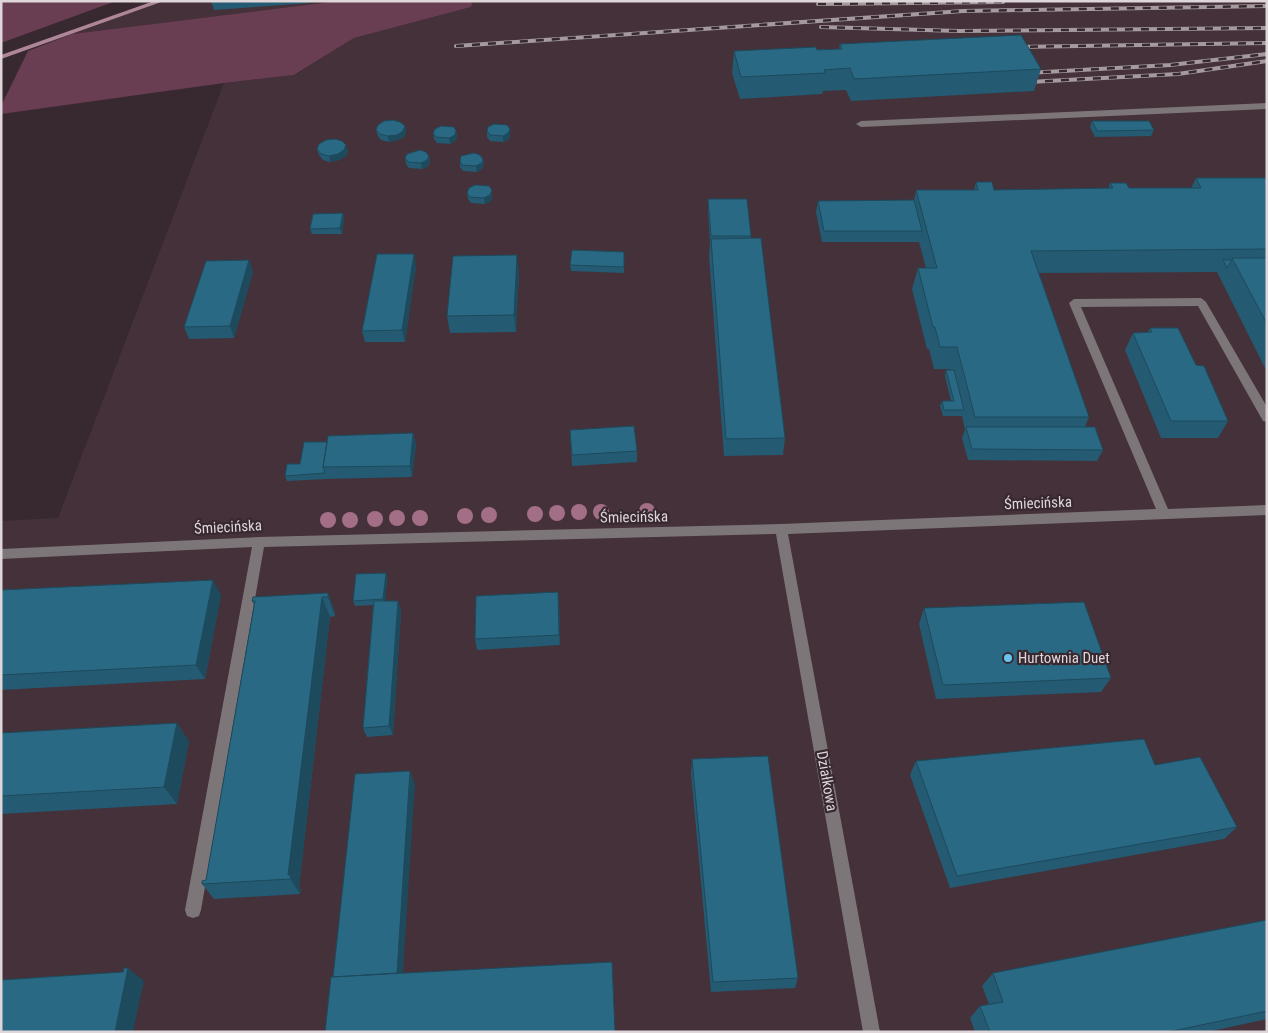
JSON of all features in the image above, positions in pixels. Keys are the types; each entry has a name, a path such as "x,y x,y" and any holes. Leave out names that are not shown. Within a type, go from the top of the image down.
{"street":[{"path":"861,124 1267,106"},
{"path":"1164,514 1074,303 1202,302 1267,418"},
{"name":"Śmiecińska","path":"1,554 259,542 781,529 1267,510"},
{"name":"Działkowa","path":"781,529 872,1032"},
{"path":"193,910 259,542"}],"shaded area":[{"path":"1,1 116,1 1,43"},
{"path":"163,1 338,1 72,34"},
{"path":"338,1 473,1 471,7 354,38 294,75 1,114 1,106 28,51 72,34"},
{"path":"473,1 1267,1 1267,1032 1,1032 1,521 58,518 224,83 295,75 354,38 471,7"}],"building":[{"path":"1021,35 1041,69 854,79 850,68 824,70 825,73 741,77 734,51 816,47 817,50 842,49 840,44"},
{"path":"393,120 405,126 403,131 397,135 388,136 380,134 376,130 378,125 384,121"},
{"path":"1092,121 1149,121 1154,130 1097,131"},
{"path":"494,124 507,125 510,129 503,136 490,135 487,131 488,127"},
{"path":"441,126 454,127 455,135 449,138 436,137 433,133 435,129"},
{"path":"335,139 342,141 346,145 344,150 338,154 329,156 321,154 317,149 319,144 326,140"},
{"path":"420,150 426,152 429,156 427,160 421,163 408,162 405,158 407,154"},
{"path":"474,153 480,155 483,159 482,163 476,166 462,165 460,161 461,156"},
{"path":"1196,178 1267,178 1267,249 1031,251 1089,417 975,417 957,347 940,347 935,327 933,327 918,268 937,268 916,190 978,190 976,182 992,182 994,190 1113,188 1110,183 1126,183 1129,188 1201,188"},
{"path":"475,185 489,186 492,190 490,195 484,198 470,197 467,193 469,188"},
{"path":"708,199 747,199 751,236 711,236"},
{"path":"914,200 922,231 824,231 818,201"},
{"path":"343,213 340,228 310,229 313,214"},
{"path":"761,238 785,438 726,439 711,239"},
{"path":"572,250 624,252 624,267 570,265"},
{"path":"377,254 414,254 402,330 362,331"},
{"path":"517,255 514,315 447,316 453,256"},
{"path":"1232,258 1267,258 1267,324"},
{"path":"249,260 230,326 184,327 206,261"},
{"path":"1223,260 1232,260 1227,268"},
{"path":"1150,328 1178,328 1196,365 1204,366 1228,421 1171,421 1133,333 1152,332"},
{"path":"946,370 954,370 964,410 944,410 942,401 954,401"},
{"path":"634,426 637,451 572,455 570,430"},
{"path":"966,427 1095,427 1103,450 972,449"},
{"path":"413,433 410,466 323,467 328,436"},
{"path":"304,442 327,442 323,467 325,473 285,476 287,464 300,464"},
{"path":"386,573 383,599 353,601 356,574"},
{"path":"213,580 196,665 1,675 1,590"},
{"path":"558,592 559,635 475,639 476,596"},
{"path":"328,593 328,597 322,597 288,875 291,875 290,879 202,884 202,881 206,880 255,601 252,601 253,597"},
{"path":"374,601 398,601 389,726 363,728"},
{"name":"Hurtownia Duet","path":"1084,602 1111,678 943,685 924,608"},
{"path":"177,723 164,787 1,796 1,733"},
{"path":"1144,739 1155,765 1200,757 1237,827 957,876 916,761"},
{"path":"768,756 798,978 713,982 692,759"},
{"path":"410,771 397,973 333,977 355,774"},
{"path":"1267,920 1267,1011 1168,1032 990,1032 980,1006 1003,1002 993,973"},
{"path":"612,962 615,1032 325,1032 331,977"},
{"path":"124,968 128,968 115,1032 1,1032 1,980 123,972"}],"waterway":[{"path":"1,57 161,1"}],"railway":[{"path":"818,4 1003,2"},
{"path":"456,46 963,11 1267,6"},
{"path":"821,27 959,31 1267,28"},
{"path":"1014,47 1267,43"},
{"path":"1027,73 1170,65 1267,54"},
{"path":"1029,82 1178,74 1267,61"}],"place":[{"name":"Hurtownia Duet","path":"1008,658"}]}
